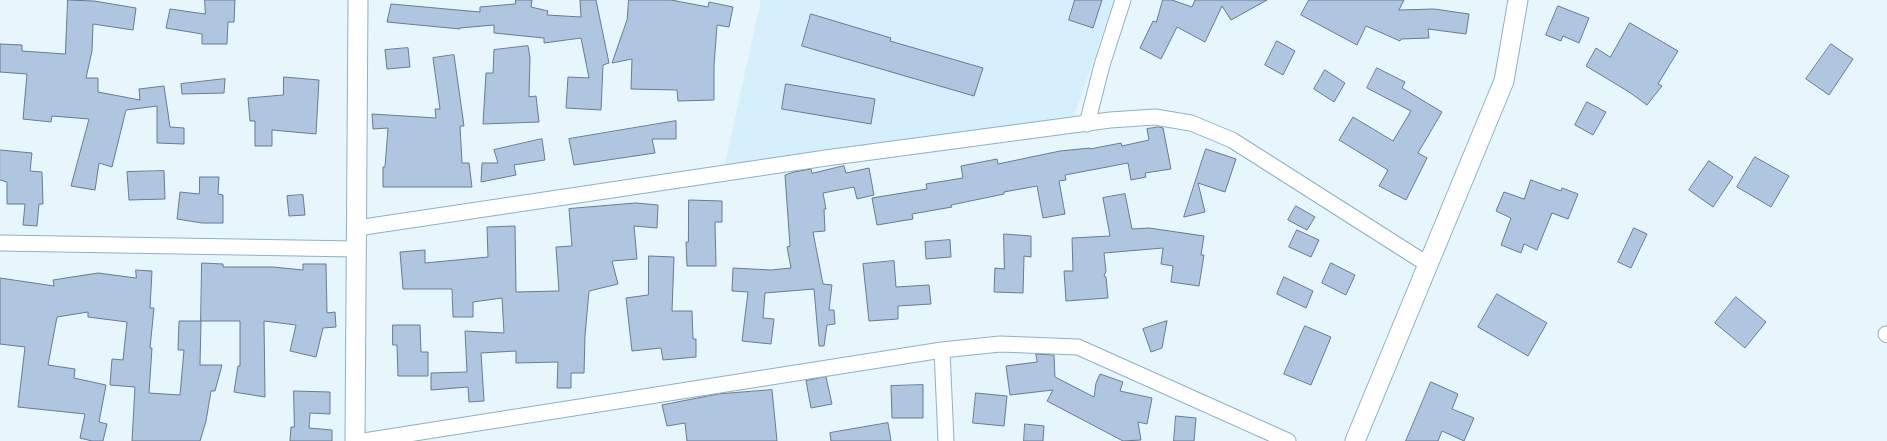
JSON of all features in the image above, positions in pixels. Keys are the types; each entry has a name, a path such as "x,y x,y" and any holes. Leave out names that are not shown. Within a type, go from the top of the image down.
{"street":[{"path":"355,441 358,0"},
{"path":"1087,124 1102,65 1124,0"},
{"path":"1355,441 1504,81 1518,0"},
{"path":"357,228 826,158 1110,120 1155,117 1191,123 1225,138 1427,264"},
{"path":"0,242 356,249"},
{"path":"364,441 942,350 1000,344 1078,347 1288,441"},
{"path":"942,350 946,441"}],"shaded area":[{"path":"761,0 1114,0 1070,128 724,168"}],"building":[{"path":"68,0 94,1 136,8 133,30 93,24 92,51 86,78 98,78 98,92 140,100 139,89 164,86 170,127 184,128 184,144 157,143 157,106 126,110 112,167 99,163 95,190 71,186 89,119 52,116 51,122 23,119 27,74 0,72 0,44 22,45 22,51 65,54"},
{"path":"205,0 235,0 234,22 228,22 227,44 202,44 202,34 166,28 170,9 205,14"},
{"path":"516,0 532,0 531,7 548,11 547,15 581,17 580,0 596,0 609,63 603,65 601,110 566,108 568,77 589,78 581,38 544,43 544,38 494,33 494,25 460,29 387,22 391,4 480,12 480,7 515,4"},
{"path":"629,0 671,0 708,7 709,2 733,7 729,27 717,25 714,66 714,100 678,101 677,90 631,89 632,59 612,63 627,20"},
{"path":"1075,0 1102,0 1093,28 1069,20"},
{"path":"1163,0 1172,0 1192,7 1195,0 1267,0 1231,20 1222,6 1205,42 1177,27 1161,59 1140,48 1153,21 1156,22"},
{"path":"1309,0 1404,0 1399,10 1434,9 1469,14 1466,34 1428,29 1429,38 1401,39 1400,41 1366,26 1357,45 1301,15"},
{"path":"1558,6 1589,18 1579,43 1563,36 1561,41 1546,35"},
{"path":"811,14 891,38 890,41 983,68 974,96 802,46"},
{"path":"1630,23 1678,51 1658,84 1662,86 1647,105 1629,92 1586,66 1596,48 1610,57"},
{"path":"1277,41 1295,51 1283,75 1265,65"},
{"path":"1831,44 1853,59 1829,95 1806,79"},
{"path":"528,46 530,57 529,97 536,96 539,122 483,124 486,73 493,73 494,50"},
{"path":"408,48 410,67 387,69 385,50"},
{"path":"454,55 464,126 460,126 462,163 469,163 472,187 383,187 383,167 385,167 388,128 373,129 372,114 436,118 435,109 440,109 433,58"},
{"path":"1377,68 1405,82 1402,88 1442,112 1418,153 1427,158 1406,200 1379,186 1388,170 1339,140 1353,117 1393,141 1411,111 1367,88"},
{"path":"1325,70 1345,83 1334,102 1314,89"},
{"path":"284,77 319,80 316,134 272,130 272,146 255,146 255,121 250,121 248,98 283,95"},
{"path":"225,79 224,93 182,94 181,84"},
{"path":"786,84 875,99 871,124 782,109"},
{"path":"1587,102 1606,112 1593,135 1575,125"},
{"path":"676,121 676,139 652,139 655,153 574,165 569,139"},
{"path":"1159,127 1163,128 1171,169 1145,173 1146,177 1131,180 1128,163 1065,175 1066,180 1059,181 1065,214 1043,218 1037,186 1004,192 1004,194 951,205 952,207 912,214 913,219 877,225 872,198 927,189 926,184 963,178 961,166 997,159 998,164 1060,151 1090,149 1121,143 1122,146 1149,140 1147,129"},
{"path":"542,139 545,160 514,165 516,175 481,182 482,163 498,163 494,150"},
{"path":"1206,149 1236,159 1225,192 1198,183 1205,212 1184,217"},
{"path":"0,150 32,153 30,171 42,172 43,204 39,204 37,226 23,225 25,204 7,204 7,182 0,180"},
{"path":"1755,157 1789,176 1771,207 1737,187"},
{"path":"1709,161 1733,177 1713,207 1689,190"},
{"path":"844,166 846,173 869,168 874,195 857,199 854,187 823,193 826,209 824,209 825,231 813,232 823,284 832,285 829,310 834,310 835,324 827,325 824,346 819,346 814,289 765,293 763,318 774,319 771,344 742,341 748,292 732,291 733,268 771,270 791,268 787,247 790,246 785,175 811,169 812,173"},
{"path":"164,171 165,199 129,200 127,172"},
{"path":"200,177 219,177 218,194 223,195 223,223 202,223 177,219 180,192 199,194"},
{"path":"1531,180 1561,191 1562,188 1578,194 1568,219 1552,213 1537,250 1524,244 1521,253 1501,245 1511,218 1496,211 1504,192 1524,199"},
{"path":"1125,194 1132,229 1149,228 1204,236 1201,255 1204,255 1199,286 1171,282 1173,266 1161,264 1163,248 1104,253 1106,271 1104,276 1106,277 1108,298 1066,301 1064,271 1073,271 1072,238 1110,236 1103,198"},
{"path":"303,195 305,215 289,216 287,196"},
{"path":"689,200 722,201 722,222 715,222 716,266 687,266 686,242 688,242"},
{"path":"636,203 658,205 657,228 634,226 637,259 612,261 618,284 589,291 585,336 584,373 571,373 571,388 557,388 558,362 516,363 516,351 481,353 484,401 469,402 468,387 431,390 431,373 467,372 465,331 504,333 502,298 473,302 473,317 453,317 452,289 403,289 400,252 425,250 425,263 488,257 487,227 515,226 516,292 559,291 556,247 572,246 569,209"},
{"path":"1296,206 1315,217 1307,230 1288,220"},
{"path":"1634,228 1647,234 1631,268 1618,262"},
{"path":"1297,230 1319,240 1311,257 1289,247"},
{"path":"1004,234 1031,236 1031,257 1024,256 1023,293 994,292 995,268 1004,269"},
{"path":"950,240 951,257 926,259 925,242"},
{"path":"649,256 674,257 672,311 692,311 693,339 696,339 696,357 663,360 661,348 632,351 626,298 648,295"},
{"path":"894,261 896,287 929,285 931,304 898,306 898,319 869,321 863,264"},
{"path":"202,263 223,264 223,267 273,267 303,270 303,264 326,264 327,313 335,312 336,327 323,328 316,357 290,351 296,325 264,321 265,397 234,392 238,366 240,366 240,321 201,321"},
{"path":"1331,263 1355,275 1346,295 1322,283"},
{"path":"136,270 152,271 150,308 154,308 150,348 152,348 149,393 180,395 184,350 178,350 179,321 201,321 200,365 222,365 215,391 211,391 206,421 200,441 132,441 135,387 110,385 112,359 123,360 127,322 88,317 88,312 57,317 48,365 75,369 74,378 106,385 99,422 107,424 103,441 92,441 80,438 85,414 18,407 25,347 0,344 0,278 54,286 53,280 98,273 136,278"},
{"path":"1284,277 1313,291 1306,308 1277,294"},
{"path":"1497,294 1547,323 1528,356 1478,327"},
{"path":"1736,297 1766,322 1745,348 1715,323"},
{"path":"1167,321 1162,348 1151,352 1143,329"},
{"path":"393,325 420,325 421,352 428,352 428,376 398,376 397,345 393,345"},
{"path":"1305,326 1331,337 1311,385 1284,374"},
{"path":"1036,354 1054,355 1055,377 1094,397 1096,383 1100,374 1123,382 1120,391 1152,398 1147,424 1138,422 1141,440 1123,441 1047,401 1053,390 1010,395 1006,366 1037,362"},
{"path":"826,377 832,404 811,408 806,381"},
{"path":"1431,382 1458,394 1452,409 1474,418 1464,441 1442,431 1438,441 1406,441"},
{"path":"923,385 923,418 892,418 891,386"},
{"path":"772,390 777,441 687,441 685,423 667,426 662,405 718,394"},
{"path":"294,391 330,392 330,414 310,413 309,428 332,430 332,441 290,441 291,427 294,427"},
{"path":"976,393 1007,396 1004,426 973,423"},
{"path":"1176,416 1196,418 1194,441 1174,441"},
{"path":"888,423 891,441 831,441 830,433"},
{"path":"1025,424 1044,426 1043,441 1024,441"}]}
